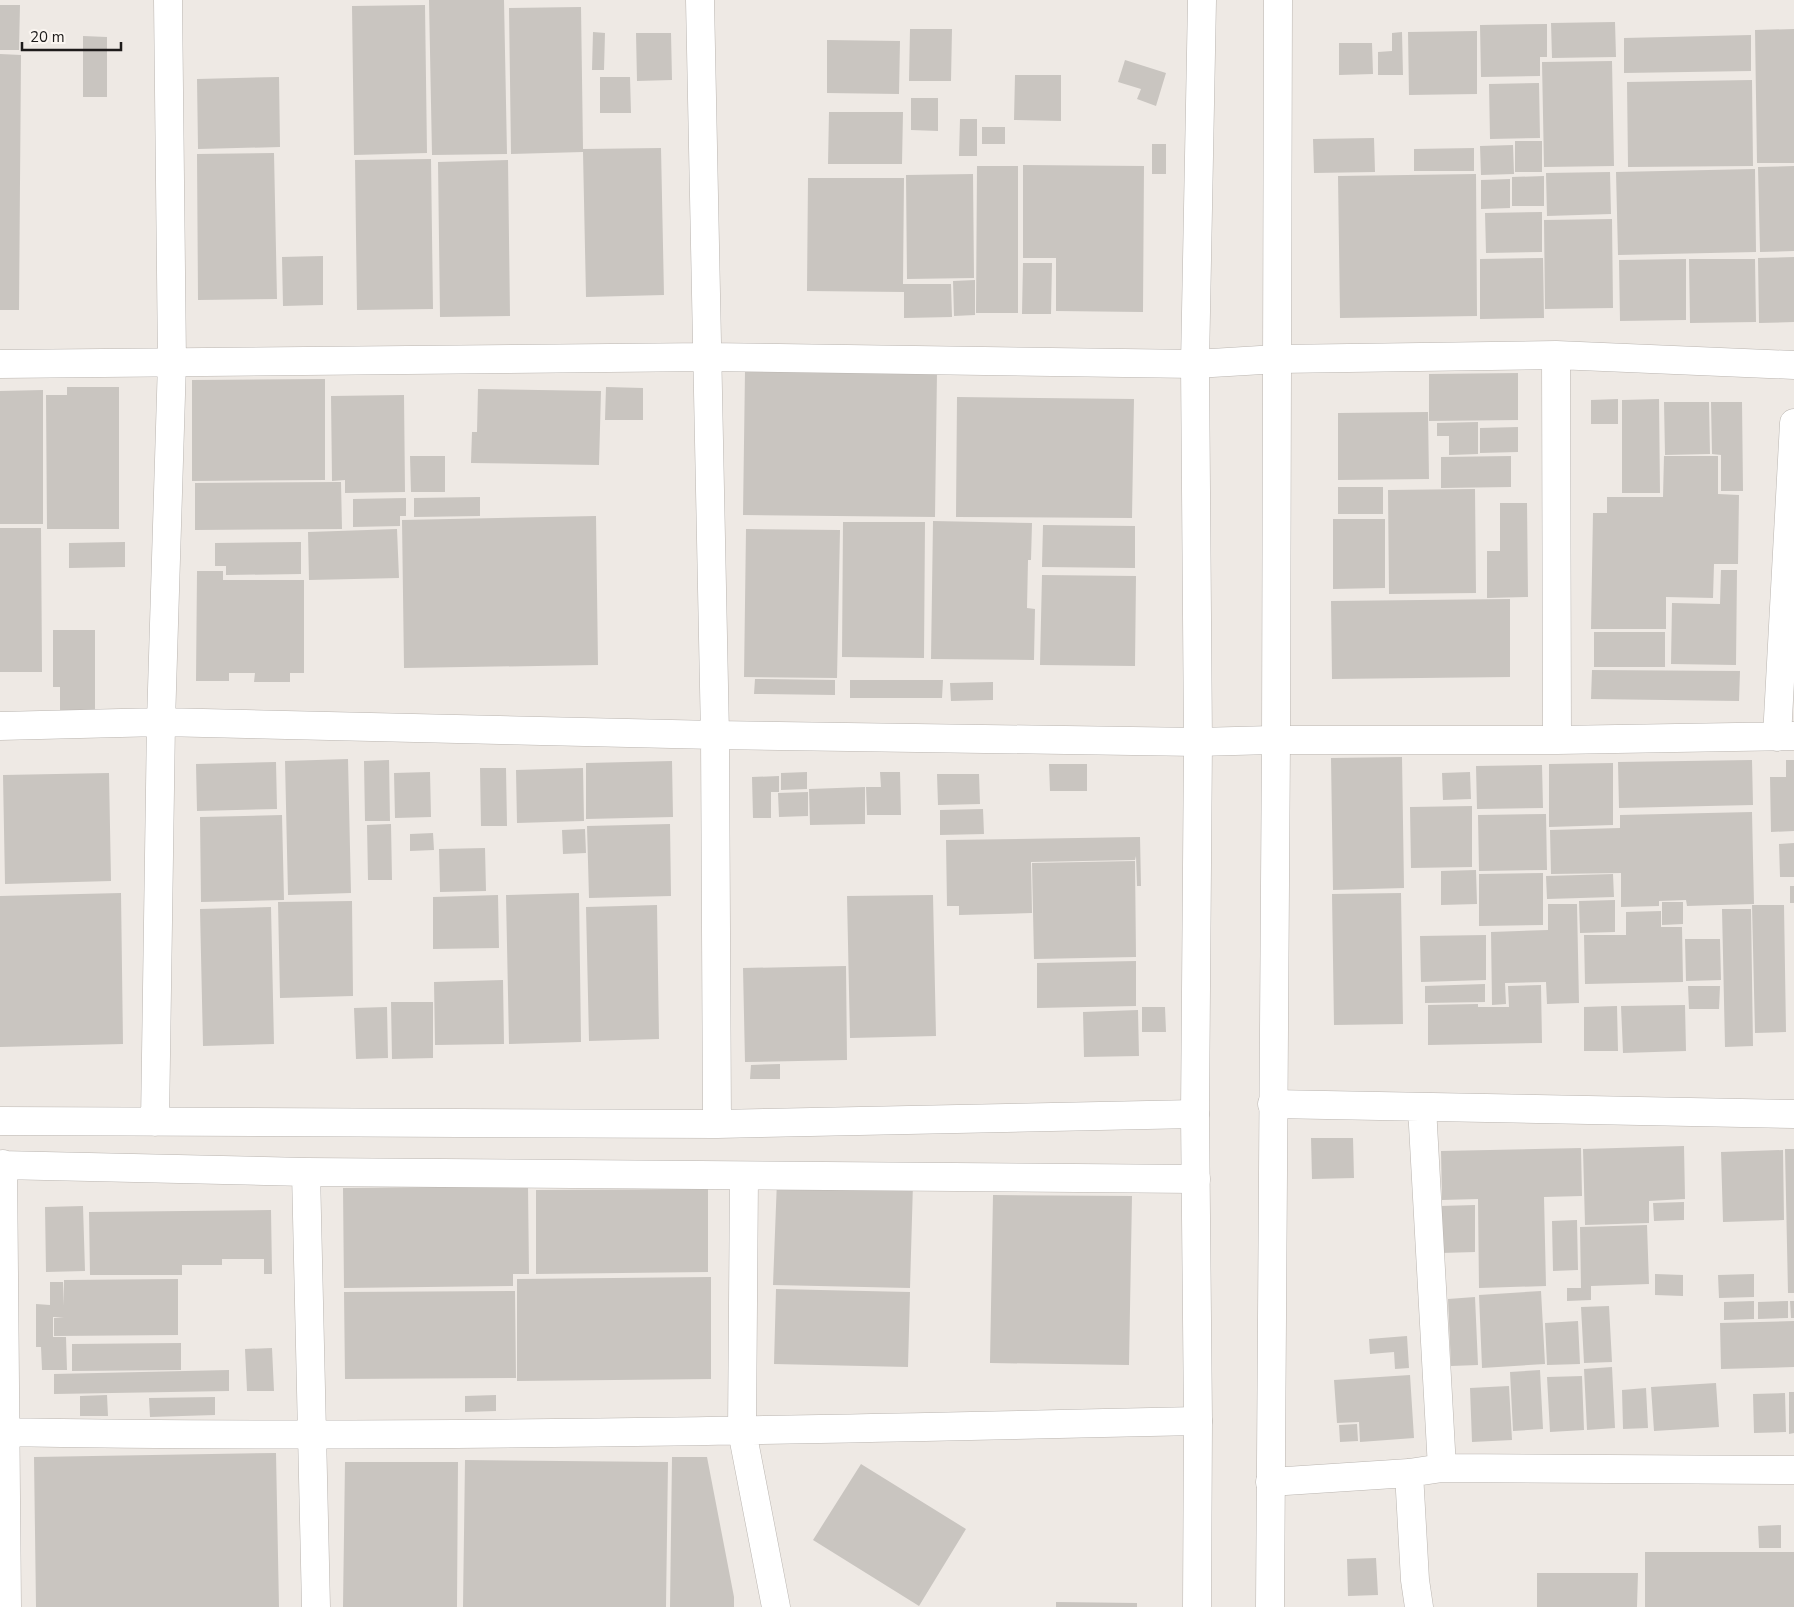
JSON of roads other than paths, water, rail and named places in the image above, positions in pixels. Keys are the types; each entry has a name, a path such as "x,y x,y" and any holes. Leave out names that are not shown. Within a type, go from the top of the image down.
{"street":[{"path":"155,1122 161,722 172,362 168,0"},
{"path":"700,0 715,735 717,1124"},
{"path":"1196,1607 1198,1421 1196,1114 1198,742 1194,364 1202,0"},
{"path":"1270,1607 1278,359 1278,0"},
{"path":"0,364 708,357 1194,364 1278,359 1556,355 1794,365"},
{"path":"1556,355 1557,740"},
{"path":"0,726 161,722 715,735 1198,742 1276,740 1557,740 1786,736 1794,423"},
{"path":"1272,1104 1794,1114"},
{"path":"1422,1107 1442,1468"},
{"path":"0,1121 717,1124 1196,1114"},
{"path":"7,1607 3,1432 2,1165 306,1172 744,1177 1196,1179"},
{"path":"306,1172 316,1607"},
{"path":"744,1177 742,1431 776,1607"},
{"path":"3,1432 312,1434 742,1431 1198,1421"},
{"path":"1270,1482 1409,1473 1442,1468 1794,1470"},
{"path":"1409,1473 1415,1580 1419,1607"}]}
